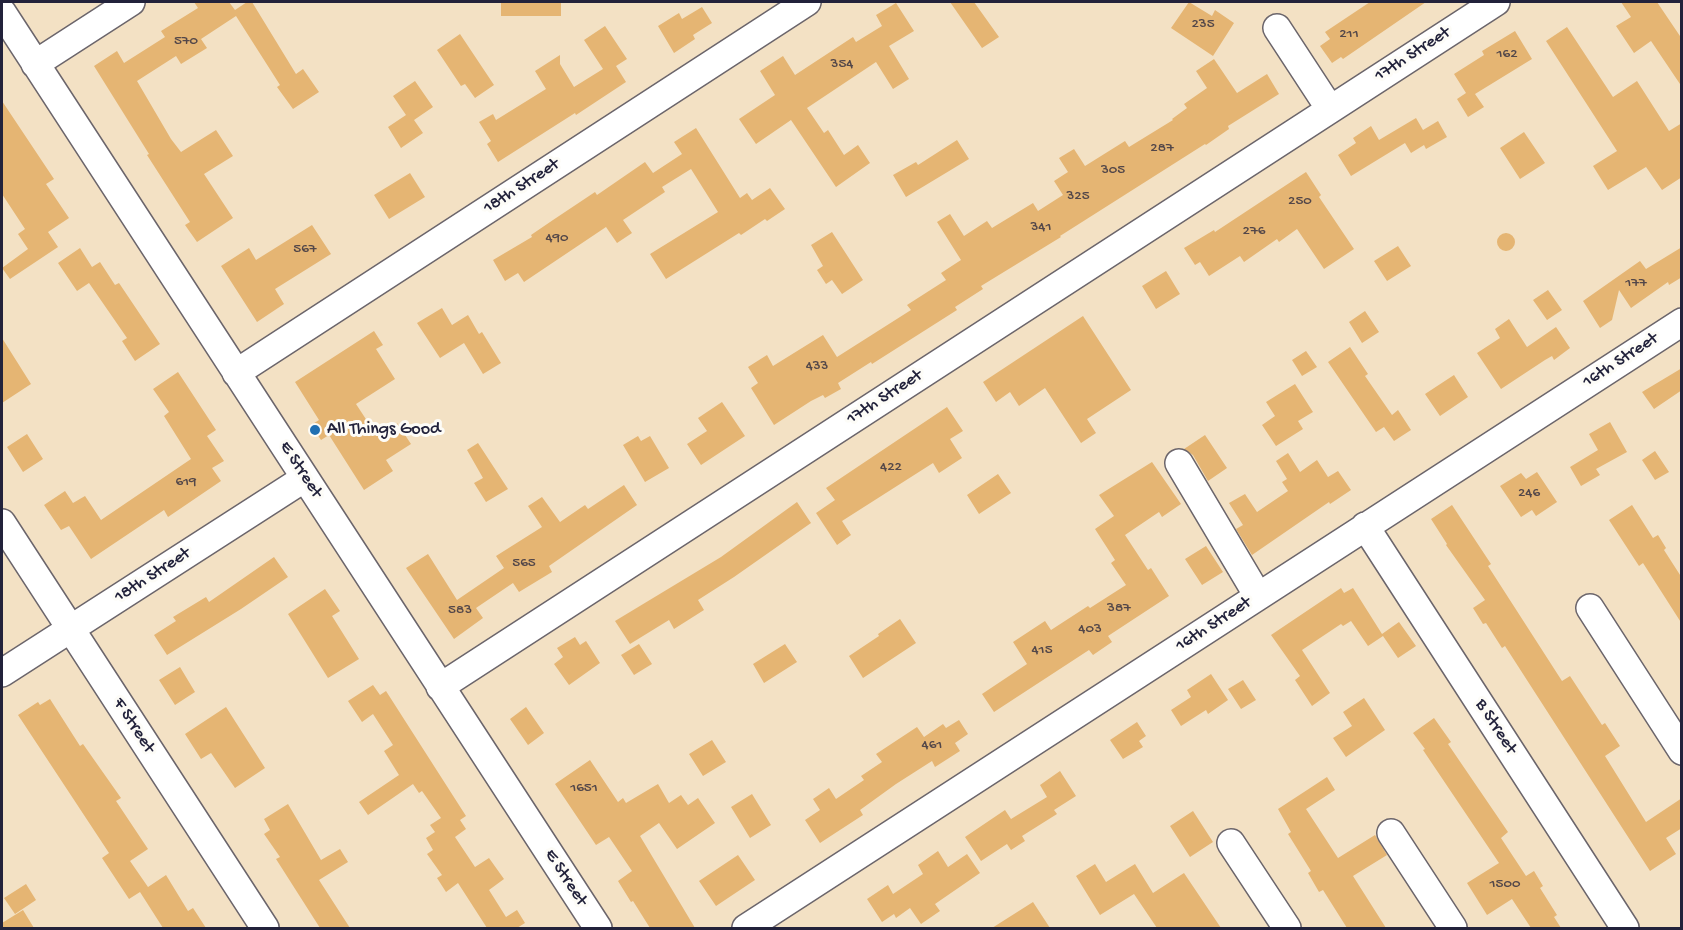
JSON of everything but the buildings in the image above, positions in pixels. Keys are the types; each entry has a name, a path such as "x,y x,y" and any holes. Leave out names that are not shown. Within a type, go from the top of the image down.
{"street":[{"path":"35,64 131,2"},
{"name":"18th Street","path":"236,373 807,2"},
{"name":"17th Street","path":"441,687 1496,2"},
{"name":"E Street","path":"2,12 598,928"},
{"path":"1277,28 1330,109"},
{"name":"16th Street","path":"746,928 1682,322"},
{"path":"1179,463 1258,596"},
{"name":"18th Street","path":"2,673 305,478"},
{"name":"F Street","path":"2,523 265,928"},
{"name":"B Street","path":"1365,526 1625,928"},
{"path":"1590,608 1682,751"},
{"path":"1392,833 1453,928"},
{"path":"1231,843 1287,928"}],"place":[{"name":"All Things Good","path":"315,430"}]}
